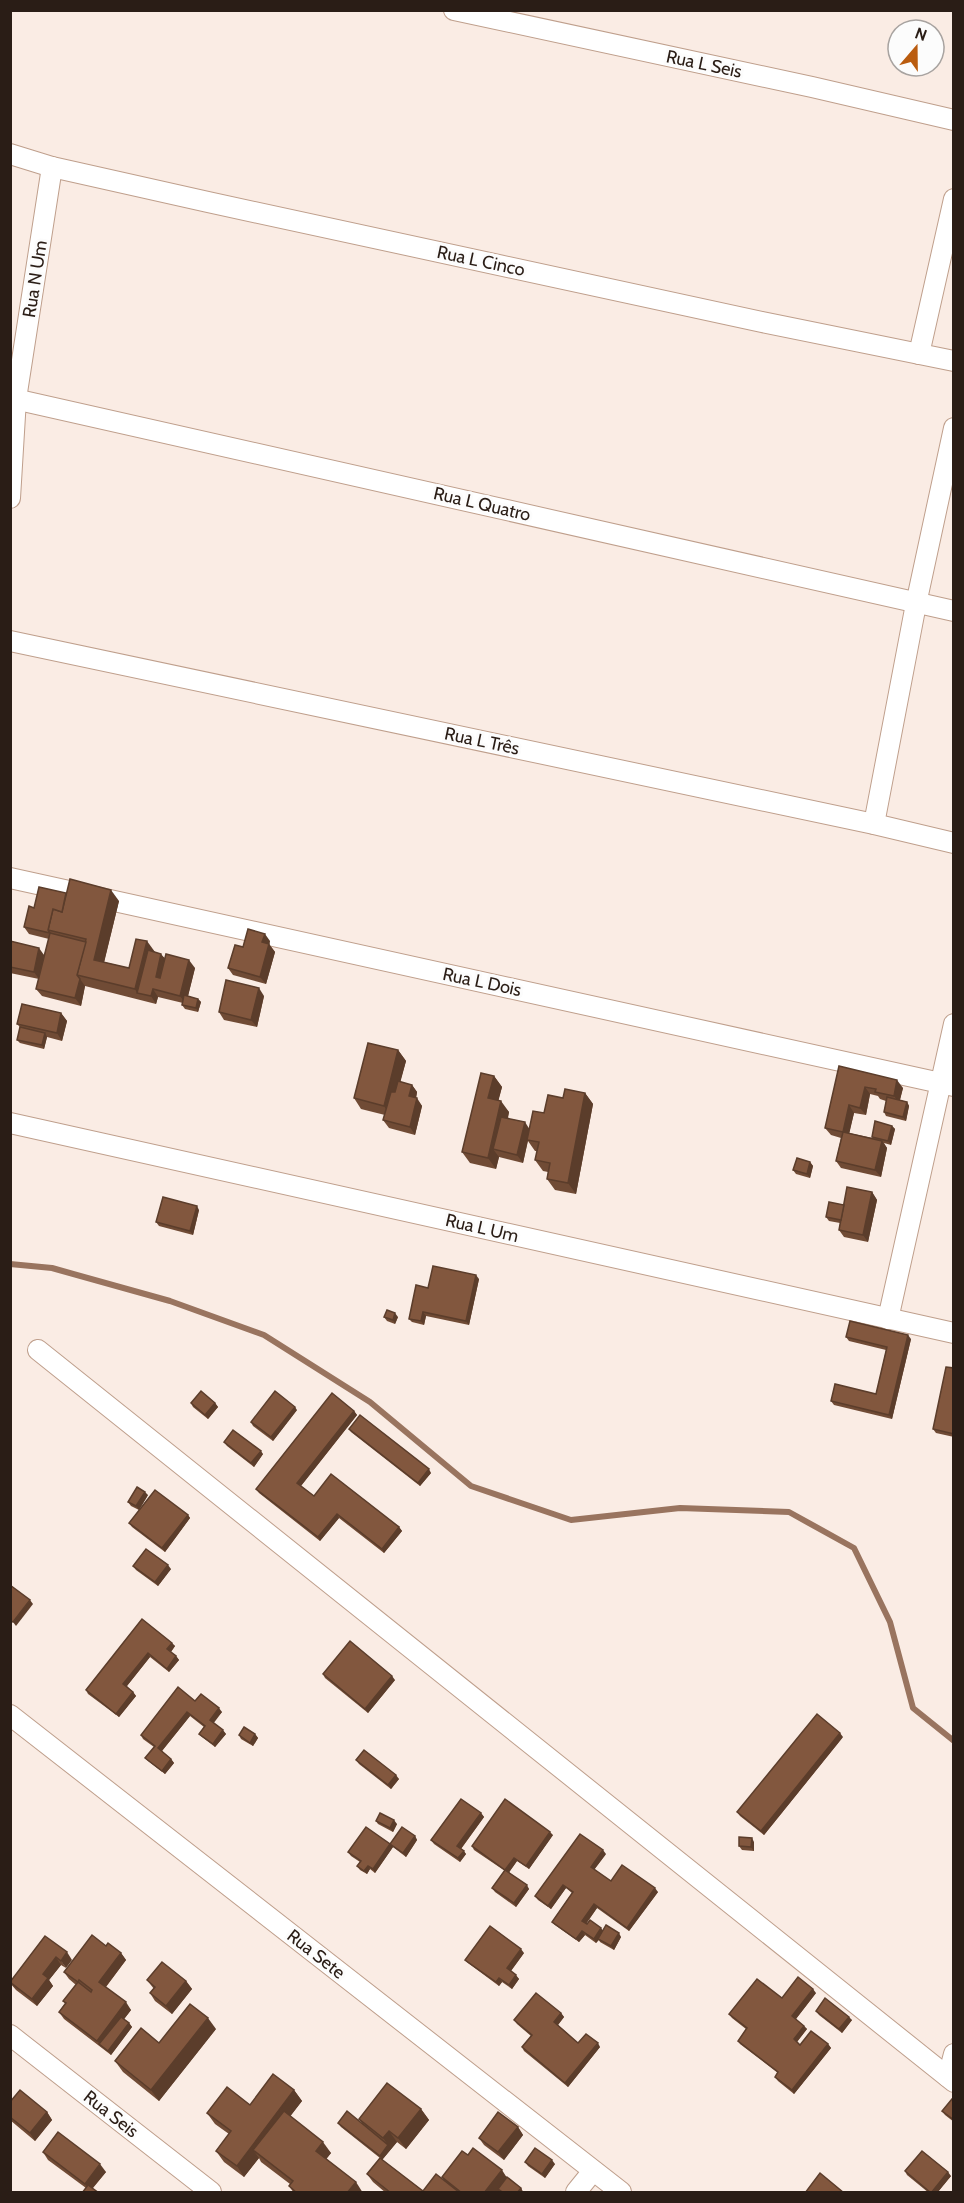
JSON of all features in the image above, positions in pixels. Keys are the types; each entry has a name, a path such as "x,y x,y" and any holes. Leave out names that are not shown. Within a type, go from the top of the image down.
{"street":[{"name":"Rua L Seis","path":"454,10 954,120"},
{"name":"Rua L Cinco","path":"10,154 52,167 762,322 954,361"},
{"name":"Rua N Um","path":"10,498 13,398 52,167"},
{"path":"919,354 954,199"},
{"name":"Rua L Quatro","path":"13,398 954,611"},
{"path":"874,824 916,604 954,428"},
{"name":"Rua L Três","path":"10,640 954,843"},
{"name":"Rua L Dois","path":"10,878 947,1085"},
{"path":"888,1319 947,1085 954,1024"},
{"name":"Rua L Um","path":"10,1123 954,1333"},
{"path":"38,1350 951,2080"},
{"name":"Rua Sete","path":"10,1714 621,2193"},
{"name":"Rua Seis","path":"10,2035 211,2193"},
{"path":"951,2080 954,2054"},
{"path":"576,2193 593,2171"}],"building":[{"path":"70,879 111,890 94,960 129,968 136,939 147,941 135,989 77,975 86,939 48,930 53,909 62,912"},
{"path":"39,887 66,893 62,912 53,909 48,930 50,933 24,927 29,906 34,908"},
{"path":"248,929 265,934 262,942 269,944 260,977 228,968 235,945 243,947"},
{"path":"50,933 86,942 77,975 80,979 75,998 36,989"},
{"path":"10,941 39,948 34,972 10,967"},
{"path":"148,950 161,954 156,977 160,978 166,954 189,960 180,996 153,989 151,996 137,993"},
{"path":"226,980 259,988 251,1020 219,1012"},
{"path":"184,995 198,999 196,1008 182,1005"},
{"path":"22,1004 61,1013 57,1033 17,1024"},
{"path":"20,1027 45,1033 42,1045 17,1040"},
{"path":"368,1043 398,1050 384,1106 354,1098"},
{"path":"839,1066 897,1080 894,1096 875,1092 876,1089 865,1087 860,1108 849,1105 843,1132 825,1128"},
{"path":"481,1073 494,1076 488,1098 501,1101 488,1158 462,1152"},
{"path":"398,1081 412,1085 409,1096 417,1098 410,1127 383,1120 391,1092 395,1092"},
{"path":"565,1089 585,1093 568,1183 547,1179 550,1163 535,1160 539,1142 527,1140 533,1111 544,1113 548,1095 563,1098"},
{"path":"887,1097 907,1102 903,1117 884,1112"},
{"path":"501,1117 525,1122 517,1155 493,1149"},
{"path":"875,1121 892,1126 888,1141 872,1137"},
{"path":"843,1132 882,1141 875,1170 836,1161"},
{"path":"797,1158 810,1162 807,1174 793,1170"},
{"path":"847,1187 872,1192 863,1235 839,1230"},
{"path":"163,1197 197,1206 190,1231 156,1222"},
{"path":"829,1202 844,1205 841,1220 826,1217"},
{"path":"433,1266 476,1275 466,1321 423,1312 421,1321 409,1319 416,1285 428,1288"},
{"path":"387,1310 395,1313 393,1320 384,1317"},
{"path":"850,1321 908,1335 889,1415 831,1401 835,1384 876,1394 887,1347 846,1337"},
{"path":"946,1367 954,1368 954,1434 933,1429"},
{"path":"201,1391 215,1403 205,1415 191,1403"},
{"path":"275,1391 295,1407 271,1437 251,1422"},
{"path":"332,1393 354,1411 297,1483 314,1496 331,1474 399,1527 382,1549 337,1514 318,1537 256,1489"},
{"path":"360,1415 429,1469 418,1483 349,1429"},
{"path":"233,1430 261,1451 251,1463 224,1442"},
{"path":"137,1487 145,1492 136,1506 128,1502"},
{"path":"155,1490 188,1515 162,1548 129,1523"},
{"path":"146,1549 168,1565 155,1582 133,1566"},
{"path":"10,1585 30,1600 13,1622 10,1620"},
{"path":"142,1619 172,1643 167,1649 176,1656 167,1669 148,1653 123,1684 133,1692 116,1714 86,1690"},
{"path":"350,1641 392,1676 365,1709 323,1674"},
{"path":"178,1687 195,1701 201,1694 219,1708 210,1720 223,1730 213,1744 199,1734 205,1726 187,1712 158,1748 171,1759 162,1771 145,1758 155,1746 141,1735"},
{"path":"817,1714 840,1733 761,1831 737,1812"},
{"path":"244,1727 255,1734 250,1743 239,1735"},
{"path":"364,1750 396,1775 388,1785 356,1760"},
{"path":"461,1799 481,1813 457,1846 464,1851 458,1858 431,1840"},
{"path":"505,1799 550,1832 526,1866 514,1858 505,1870 472,1846"},
{"path":"380,1813 394,1820 390,1828 376,1821"},
{"path":"366,1827 390,1844 373,1869 368,1866 364,1871 357,1866 361,1861 348,1852"},
{"path":"402,1827 415,1836 403,1853 390,1844"},
{"path":"580,1834 603,1850 591,1867 611,1881 622,1865 655,1888 627,1928 594,1904 582,1921 587,1924 590,1920 601,1928 594,1939 582,1931 576,1939 552,1922 573,1892 563,1885 548,1906 535,1896"},
{"path":"739,1837 752,1838 751,1847 739,1846"},
{"path":"505,1870 527,1885 514,1903 492,1888"},
{"path":"606,1925 619,1933 611,1946 598,1939"},
{"path":"490,1926 521,1949 507,1968 516,1975 509,1985 499,1978 496,1982 465,1960"},
{"path":"92,1935 106,1946 108,1943 121,1953 99,1982 126,2002 97,2041 59,2012 66,2003 63,2001 78,1982 64,1972","holes":["79,1980 92,1990 91,1992 78,1982"]},
{"path":"45,1936 67,1952 61,1961 56,1957 43,1974 48,1978 32,1999 10,1982"},
{"path":"162,1962 186,1981 166,2006 150,1993 155,1987 147,1980"},
{"path":"798,1977 813,1989 792,2016 804,2026 794,2039 800,2045 811,2031 828,2044 792,2090 775,2077 778,2072 738,2041 747,2028 729,2014 757,1979 782,1998"},
{"path":"536,1993 561,2013 554,2022 578,2043 586,2034 598,2043 565,2083 522,2047 532,2035 514,2020"},
{"path":"825,1998 849,2017 839,2029 816,2011"},
{"path":"190,2004 208,2018 151,2090 115,2061 141,2028 159,2043"},
{"path":"121,2017 129,2023 108,2051 99,2044"},
{"path":"273,2074 294,2090 237,2166 216,2151 231,2131 207,2113 227,2087 250,2105"},
{"path":"387,2083 421,2109 398,2138 389,2131 383,2138 359,2119"},
{"path":"20,2090 47,2112 30,2133 10,2117 10,2102"},
{"path":"952,2099 954,2100 954,2120 942,2111"},
{"path":"284,2111 323,2142 316,2151 356,2182 347,2193 297,2193 289,2186 293,2181 253,2150"},
{"path":"347,2111 388,2145 380,2156 338,2123"},
{"path":"498,2112 518,2127 498,2152 479,2138"},
{"path":"58,2132 100,2164 85,2184 43,2152"},
{"path":"473,2148 502,2170 484,2193 462,2193 442,2177 462,2151 468,2155"},
{"path":"535,2148 552,2160 542,2174 525,2162"},
{"path":"922,2151 948,2172 931,2193 905,2171"},
{"path":"380,2158 423,2191 422,2193 391,2193 367,2174"},
{"path":"820,2173 844,2193 805,2193"},
{"path":"436,2174 460,2193 425,2193 423,2191"},
{"path":"507,2177 521,2188 517,2193 504,2193 498,2189"},
{"path":"88,2185 99,2193 82,2193"}],"waterway":[{"path":"10,1264 52,1268 170,1301 264,1335 370,1402 471,1486 571,1520 680,1508 789,1512 854,1548 890,1622 913,1708 954,1741"}]}
